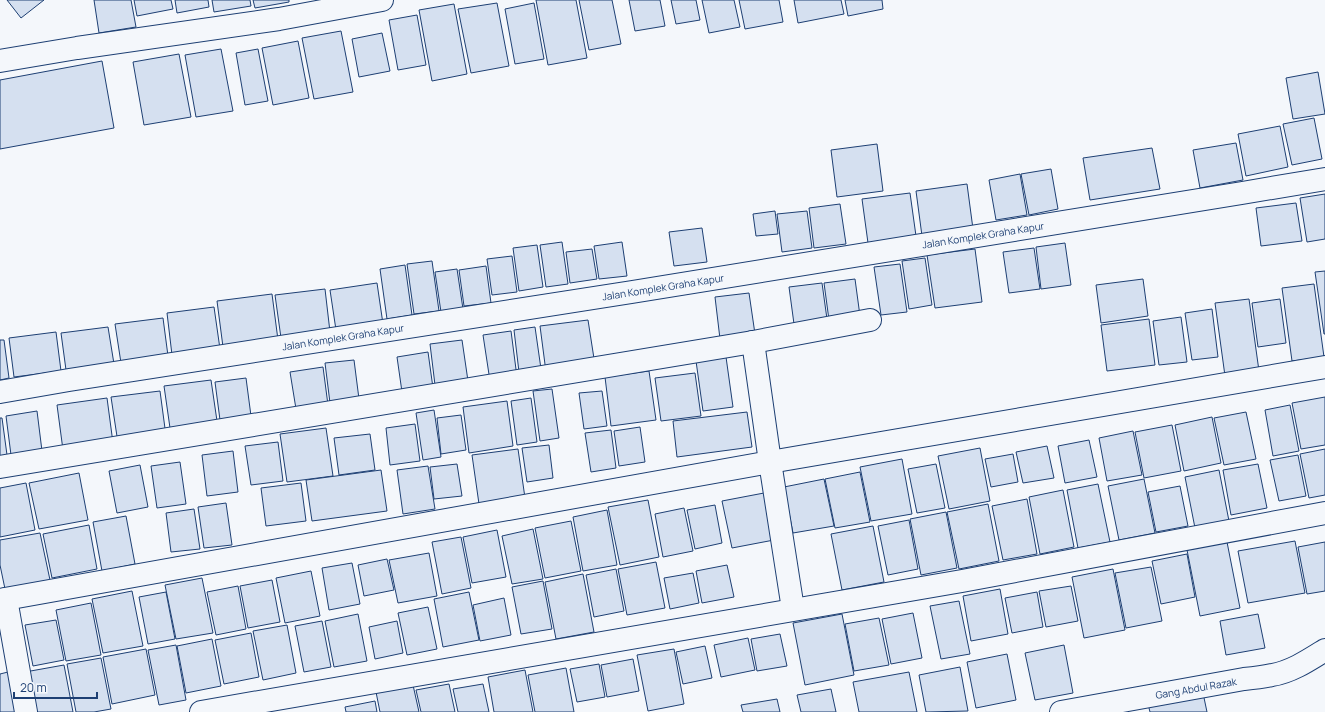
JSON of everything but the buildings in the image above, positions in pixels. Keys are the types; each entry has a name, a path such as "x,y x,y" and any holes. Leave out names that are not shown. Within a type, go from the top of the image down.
{"street":[{"path":"0,61 77,48 279,19 382,0"},
{"name":"Jalan Komplek Graha Kapur","path":"0,392 1227,196 1325,178"},
{"path":"0,467 753,342 870,320"},
{"path":"753,342 793,609"},
{"path":"26,712 3,600 770,462 1325,367"},
{"path":"201,712 793,609 970,580 1325,513"},
{"name":"Gang Abdul Razak","path":"1061,712 1237,680 1273,675 1292,669 1312,659 1325,650"}]}
